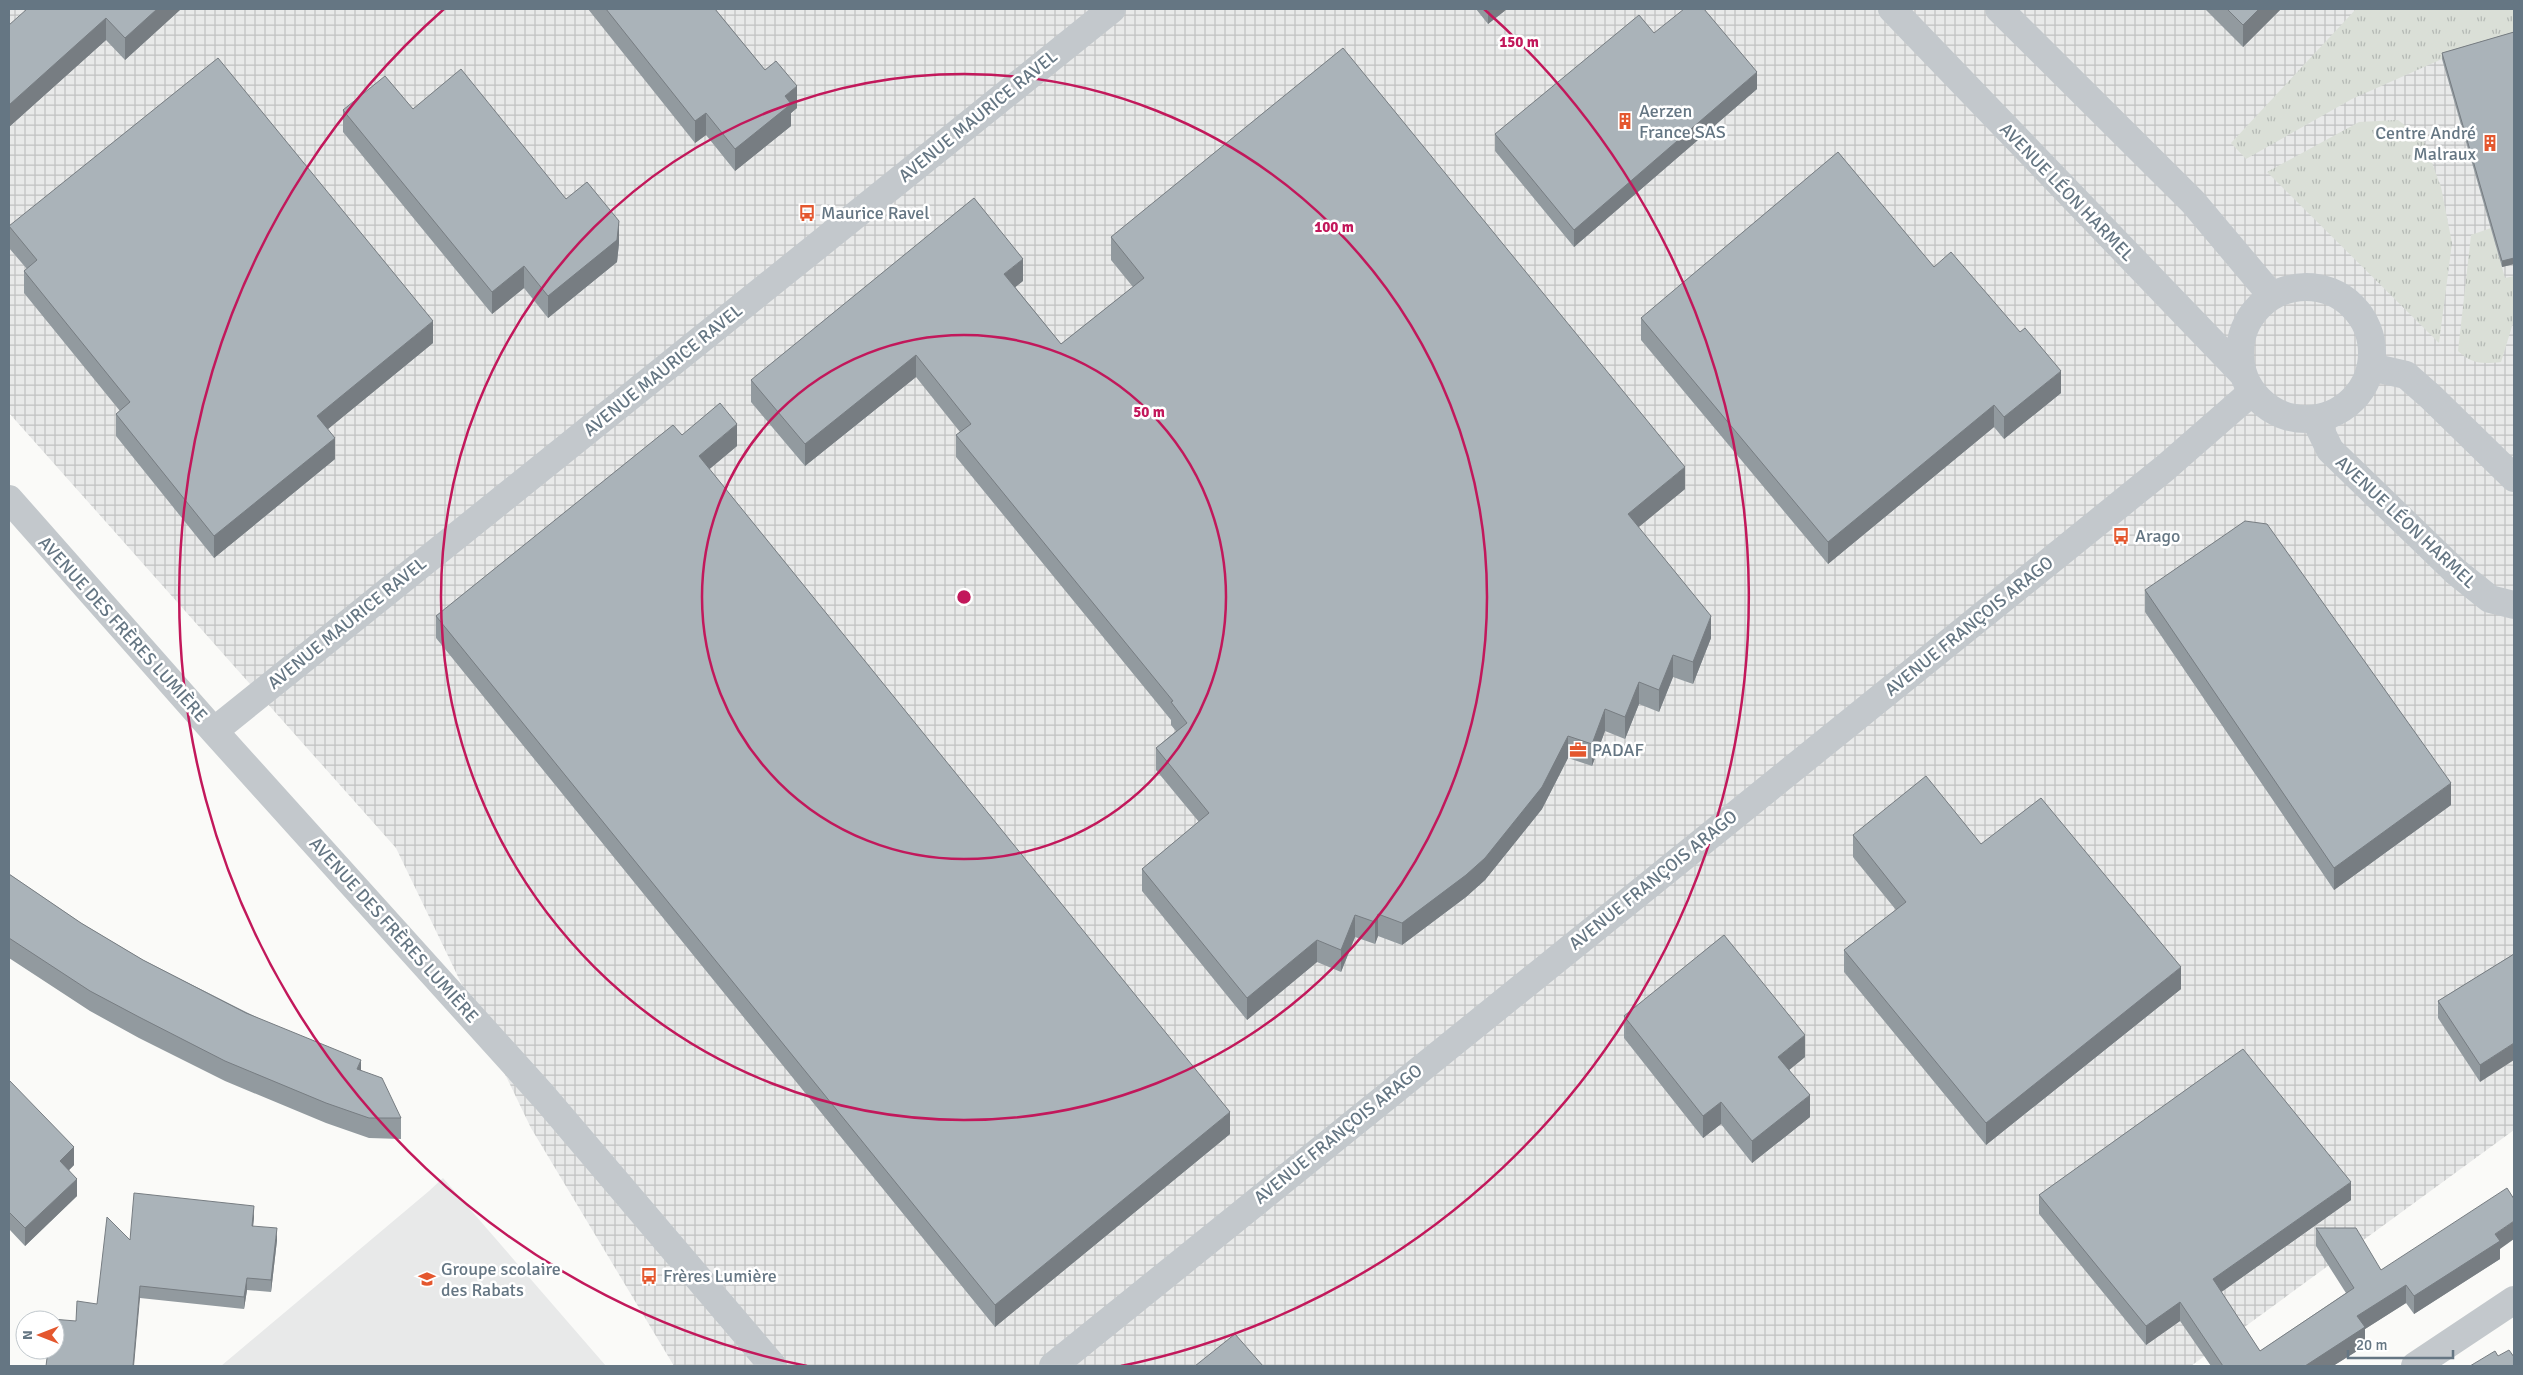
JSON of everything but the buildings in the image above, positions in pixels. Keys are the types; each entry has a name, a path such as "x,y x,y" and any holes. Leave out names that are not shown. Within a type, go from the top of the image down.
{"street":[{"name":"AVENUE MAURICE RAVEL","path":"214,731 1112,9"},
{"name":"AVENUE LÉON HARMEL","path":"1892,9 2248,383"},
{"path":"1999,9 2193,202 2272,296"},
{"path":"2294,288 2323,289 2344,299 2360,315 2369,333 2372,367 2366,384 2355,397 2337,412 2315,419 2290,418 2268,408 2248,383 2239,352 2244,329 2254,311 2272,296 2294,288"},
{"path":"2372,367 2406,375 2431,396 2514,478"},
{"name":"AVENUE FRANÇOIS ARAGO","path":"1053,1366 2165,468 2248,383"},
{"name":"AVENUE LÉON HARMEL","path":"2315,419 2330,450 2455,571 2490,599 2514,605"},
{"name":"AVENUE DES FRÈRES LUMIÈRE","path":"9,499 214,731 545,1098 774,1366"},
{"path":"2415,1366 2514,1300"}],"shaded area":[{"path":"9,9 2514,9 2514,1130 2191,1366 674,1366 531,1128 396,848 9,413"},
{"name":"Groupe scolaire des Rabats","path":"443,1178 606,1366 221,1366 429,1191"}],"green space":[{"path":"2356,9 2514,9 2514,38 2442,59 2352,99 2246,159 2231,143"},
{"path":"2398,120 2423,139 2441,187 2452,243 2439,343 2267,172 2359,122"},
{"path":"2491,228 2505,278 2514,276 2514,320 2501,362 2483,363 2473,361 2458,351 2471,235"}],"place":[{"name":"Aerzen France SAS","path":"1625,121"},
{"name":"Centre André Malraux","path":"2490,143"},
{"name":"Maurice Ravel","path":"807,213"},
{"name":"Arago","path":"2121,536"},
{"name":"PADAF","path":"1578,750"},
{"name":"Frères Lumière","path":"649,1276"},
{"name":"Groupe scolaire des Rabats","path":"427,1279"}]}
